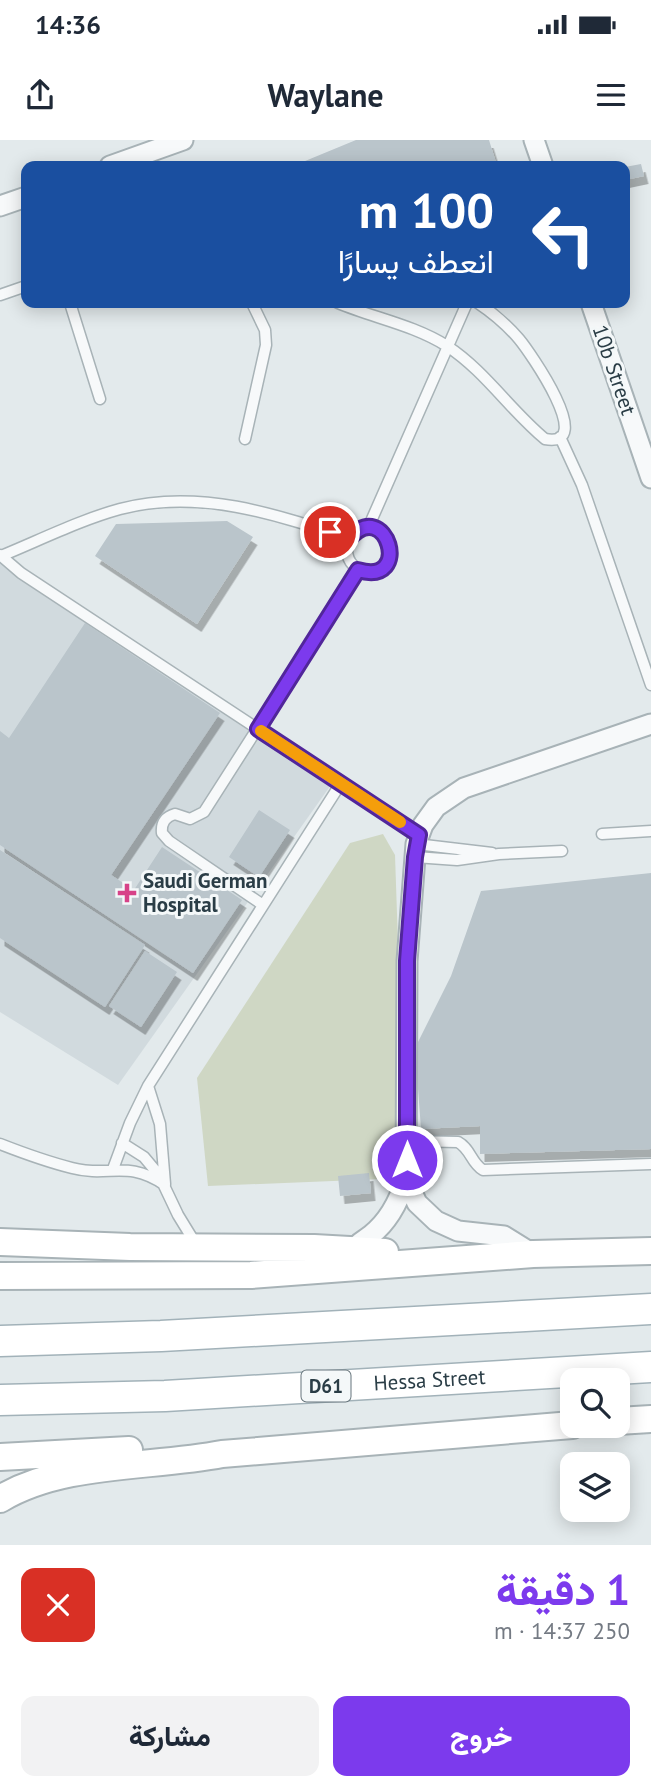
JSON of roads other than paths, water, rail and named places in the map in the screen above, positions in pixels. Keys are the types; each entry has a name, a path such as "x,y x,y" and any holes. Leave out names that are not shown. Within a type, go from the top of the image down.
{"main road":[{"path":"0,1242 354,1250 481,1258"},
{"path":"2,1275 251,1275 533,1254 651,1251"},
{"path":"0,1341 161,1336 651,1309"},
{"name":"Hessa Street","path":"0,1400 165,1396 651,1367"},
{"path":"630,1420 651,1419"},
{"path":"0,1499 33,1483 65,1475 222,1454 560,1426"},
{"path":"0,1457 131,1450 222,1454"}],"street":[{"path":"124,161 183,140"},
{"path":"534,140 541,161"},
{"path":"0,206 21,199"},
{"name":"10b Street","path":"593,308 651,478"},
{"path":"354,1250 356,1245 382,1225 392,1212 406,1179 407,961 417,845 436,807 464,788 651,724"},
{"path":"406,1179 417,1203 436,1221 458,1231 504,1236 533,1254"}],"lane":[{"path":"0,295 21,288"},
{"path":"72,308 100,399"},
{"path":"245,439 266,345 265,330 254,308"},
{"path":"352,308 417,331 447,346 469,362 541,435 550,440 560,437 565,428 564,417 544,375 507,326 484,308"},
{"path":"368,528 465,308"},
{"path":"560,437 582,485 651,685"},
{"path":"349,539 290,519 234,505 180,502 120,509 0,555 21,573 341,783 417,845 457,860 499,854 562,851"},
{"path":"368,528 375,529 387,538 391,552 385,565 373,572 358,570 348,560 346,553 349,539 354,533 368,528"},
{"path":"263,905 169,841 164,837 161,828 165,818 174,814 190,819 204,812 358,570"},
{"path":"113,1169 148,1086 341,783"},
{"path":"602,834 651,831"},
{"path":"148,1086 163,1144 165,1185"},
{"path":"407,1140 458,1142 468,1150 478,1167 484,1170 651,1164"},
{"path":"122,1143 152,1165 197,1247"},
{"path":"0,1144 71,1168 140,1171 165,1185"}],"place":[{"name":"Saudi German Hospital","path":"127,893"}]}
